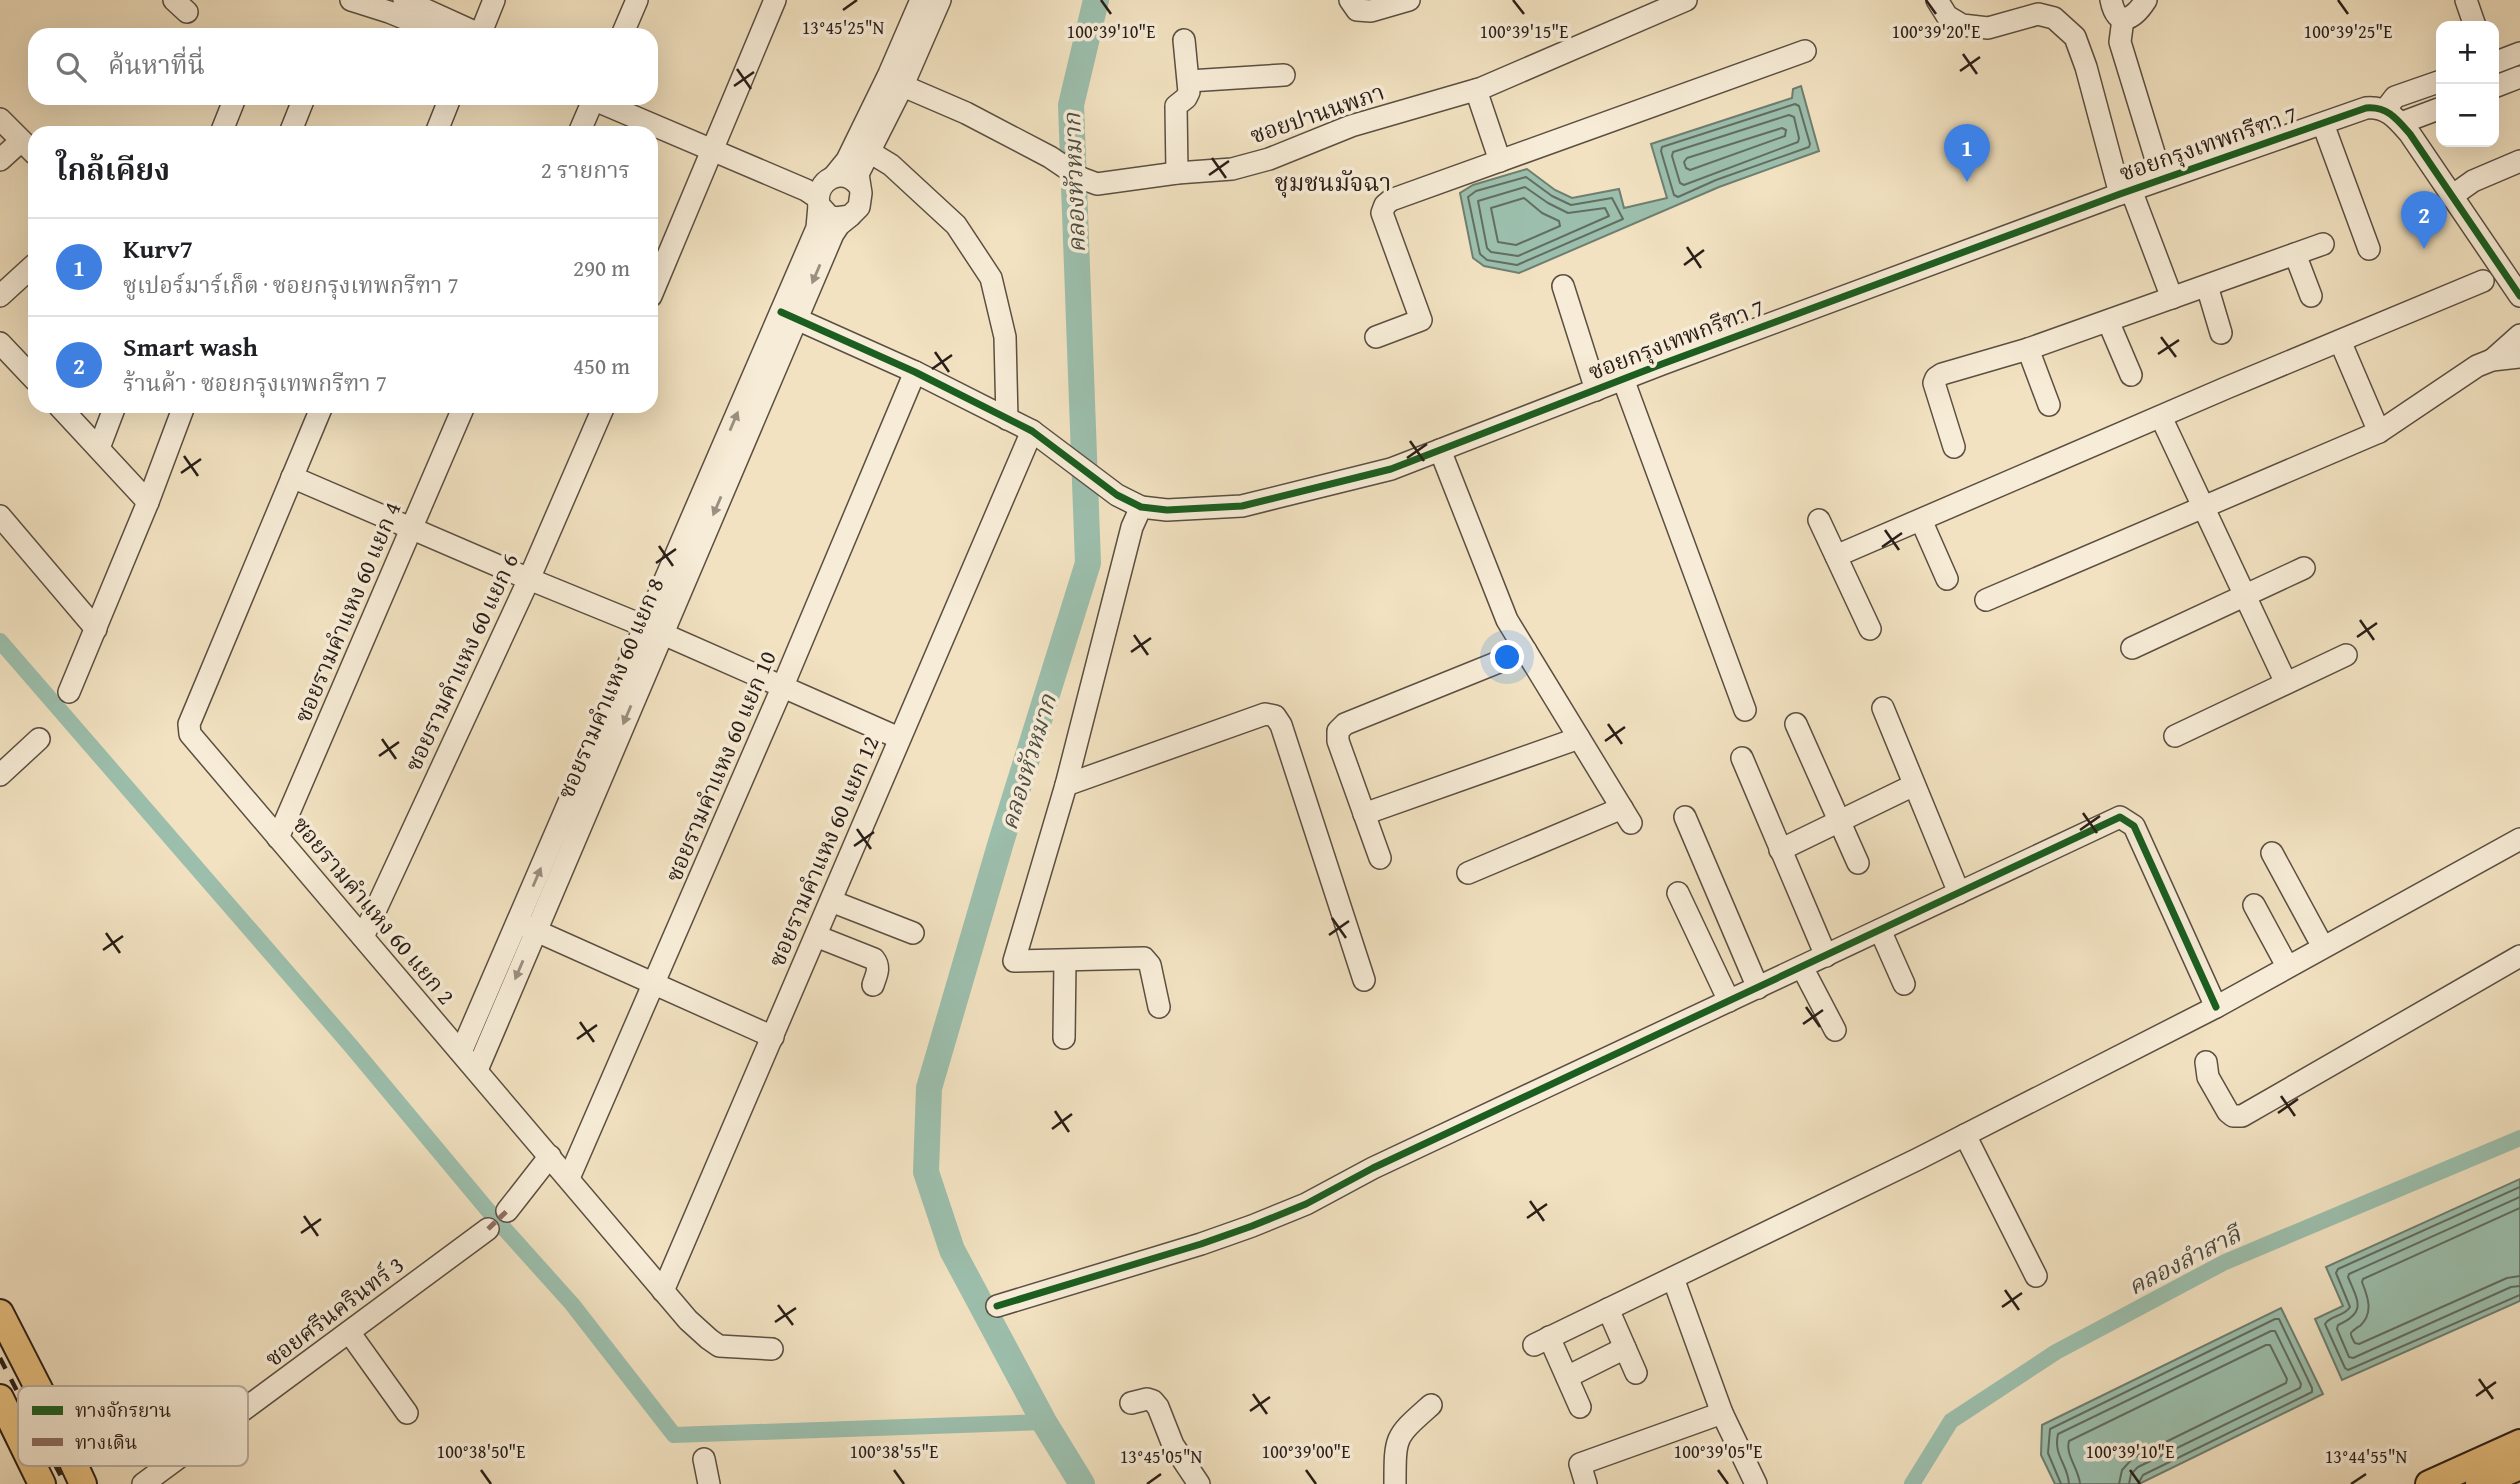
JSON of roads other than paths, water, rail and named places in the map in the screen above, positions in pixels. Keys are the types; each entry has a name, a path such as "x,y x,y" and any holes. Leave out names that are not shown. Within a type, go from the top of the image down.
{"main road":[{"path":"0,1313 37,1386"},
{"path":"0,1398 18,1435"},
{"path":"2429,1484 2520,1443"},
{"path":"33,1466 42,1484"},
{"path":"75,1466 83,1484"},
{"path":"2479,1484 2520,1466"}],"street":[{"path":"352,0 427,28"},
{"path":"404,0 466,28"},
{"path":"484,28 494,0"},
{"path":"625,28 636,0"},
{"path":"658,280 775,0"},
{"path":"640,105 806,190 829,216 849,216 859,206 861,193 858,174 895,82 921,0"},
{"path":"819,202 822,184 833,177 847,160 895,82 940,0"},
{"path":"1350,0 1357,10 1371,11 1409,0"},
{"name":"ซอยปานนพภา","path":"895,82 966,113 1051,157 1081,178 1097,184 1177,173 1233,169 1269,159 1351,126 1476,90 1686,0"},
{"path":"1937,0 1947,16 1962,25 1988,28 2038,14 2054,18 2075,37 2126,192 2172,299"},
{"path":"2111,0 2113,12 2123,19"},
{"path":"2123,19 2135,14 2146,0"},
{"path":"2466,0 2473,21"},
{"path":"2123,19 2120,42 2162,179"},
{"path":"1177,173 1176,106 1189,92 1184,40"},
{"path":"1376,337 1421,320 1382,213 1391,200 1805,51"},
{"path":"2499,61 2520,52"},
{"path":"1189,81 1284,75"},
{"path":"2499,85 2520,77"},
{"path":"2436,83 2395,97 2393,117 2452,196 2520,296"},
{"path":"1476,90 1500,161"},
{"path":"224,126 232,105"},
{"path":"293,126 301,105"},
{"path":"439,126 447,105"},
{"path":"582,126 590,105"},
{"path":"611,105 716,145 805,174 849,177 859,187"},
{"name":"ซอยกรุงเทพกรีฑา 7","path":"789,315 915,372 1007,419 1039,437 1117,495 1141,507 1167,510 1242,506 1391,469 2126,192 2365,108 2375,107 2393,117"},
{"path":"2393,117 2436,109"},
{"path":"0,119 28,147 0,160"},
{"path":"2323,124 2369,249"},
{"path":"868,151 891,165 956,225 991,278 1005,337 1007,419"},
{"path":"2452,196 2473,181 2520,161"},
{"name":"ซอยรามคำแหง 60 แยก 8","path":"789,315 817,228 819,202"},
{"name":"ซอยรามคำแหง 60 แยก 8","path":"461,1052 526,926 789,315 833,234 849,216"},
{"path":"1954,447 1934,383 1942,374 2028,349 2323,244"},
{"path":"2295,254 2311,296"},
{"path":"0,296 28,270"},
{"path":"1836,556 2483,281"},
{"path":"1563,286 1596,390"},
{"path":"2207,286 2221,333"},
{"path":"2108,321 2131,375"},
{"path":"2492,360 2520,335"},
{"path":"2340,341 2379,432"},
{"path":"0,343 28,373"},
{"path":"2028,349 2049,405"},
{"path":"1986,600 2379,432 2477,366 2492,360 2520,357"},
{"name":"ซอยรามคำแหง 60 แยก 10","path":"569,1178 782,688 915,372"},
{"path":"1623,380 1745,710"},
{"path":"66,413 148,502"},
{"path":"99,449 112,413"},
{"path":"69,692 148,502 181,413"},
{"name":"ซอยรามคำแหง 60 แยก 2","path":"319,413 189,724 190,734 698,1330 719,1346 772,1349"},
{"name":"ซอยรามคำแหง 60 แยก 4","path":"278,838 461,413"},
{"name":"ซอยรามคำแหง 60 แยก 6","path":"363,937 529,579 601,413"},
{"path":"2161,416 2286,683"},
{"name":"ซอยรามคำแหง 60 แยก 12","path":"663,1291 899,738 1039,437"},
{"path":"1440,450 1507,620 1626,816 1468,873"},
{"path":"292,477 654,630 899,738"},
{"path":"1141,507 1132,527 1066,785 1014,961 1143,958 1150,965 1159,1007"},
{"path":"0,516 96,629"},
{"path":"1819,520 1870,629"},
{"path":"1922,520 1947,579"},
{"path":"2132,648 2304,568"},
{"path":"1380,858 1338,741 1338,731 1345,724 1526,652"},
{"path":"2175,736 2346,654"},
{"path":"1882,708 1959,893"},
{"path":"1066,785 1265,714 1275,716 1281,725 1364,980"},
{"path":"1796,724 1858,863"},
{"path":"1364,814 1579,738"},
{"path":"0,775 39,739"},
{"path":"1742,758 1826,956"},
{"path":"1780,849 1914,785"},
{"path":"1685,817 1758,988"},
{"path":"997,1306 1201,1244 1281,1215 1373,1168 2120,817 2134,826 2216,1007"},
{"path":"1580,1407 1567,1377 1541,1341 1965,1135 2216,1007 2520,839"},
{"path":"2272,853 2323,947"},
{"path":"1678,892 1729,1001"},
{"path":"831,901 913,933"},
{"path":"2254,905 2287,966"},
{"path":"526,926 773,1037"},
{"name":"ซอยรามคำแหง 60 แยก 8","path":"477,1070 526,926"},
{"path":"1880,930 1904,984"},
{"path":"816,936 874,959 878,969 873,985"},
{"path":"2206,1062 2208,1077 2228,1112 2233,1116 2242,1116 2520,956"},
{"path":"1064,1038 1065,961"},
{"path":"1802,967 1835,1030"},
{"path":"1965,1135 2036,1276"},
{"path":"507,1211 550,1156"},
{"name":"ซอยศรีนครินทร์ 3","path":"248,1407 488,1229"},
{"path":"1673,1278 1722,1413 1756,1484"},
{"path":"1608,1309 1636,1373"},
{"path":"349,1332 407,1413"},
{"path":"1567,1377 1625,1348"},
{"path":"1131,1403 1147,1399 1153,1401 1173,1445 1199,1484"},
{"path":"1395,1484 1395,1448 1402,1432 1431,1405"},
{"path":"1586,1484 1580,1464 1722,1413"},
{"path":"704,1459 709,1484"},
{"name":"ซอยศรีนครินทร์ 3","path":"143,1484 167,1466"}],"water":[{"path":"1801,86 1819,151 1719,187 1519,273 1484,266 1473,258 1460,193 1473,185 1527,169 1555,190 1572,198 1619,189 1624,208 1667,198 1651,144 1792,98 1793,89"},
{"path":"2520,1179 2520,1301 2342,1380 2315,1319 2343,1306 2326,1267"},
{"path":"2281,1308 2323,1394 2139,1484 2055,1484 2041,1455 2042,1425"}],"waterway":[{"name":"คลองหัวหมาก","path":"1082,1484 1044,1422 952,1250 926,1172 929,1088 1001,842 1088,563 1071,105 1096,0"},
{"path":"0,641 351,1046 492,1215 572,1304 674,1435 1044,1422"},
{"name":"คลองลำสาลี","path":"1912,1484 1951,1421 2056,1352 2225,1262 2520,1138"}],"railway":[{"path":"0,1358 18,1393"},
{"path":"56,1466 65,1484"}],"place":[{"name":"Kurv7","path":"1967,182"},
{"name":"Smart wash","path":"2424,249"}],"district":[{"name":"ชุมชนมัจฉา","path":"1333,182"}]}
